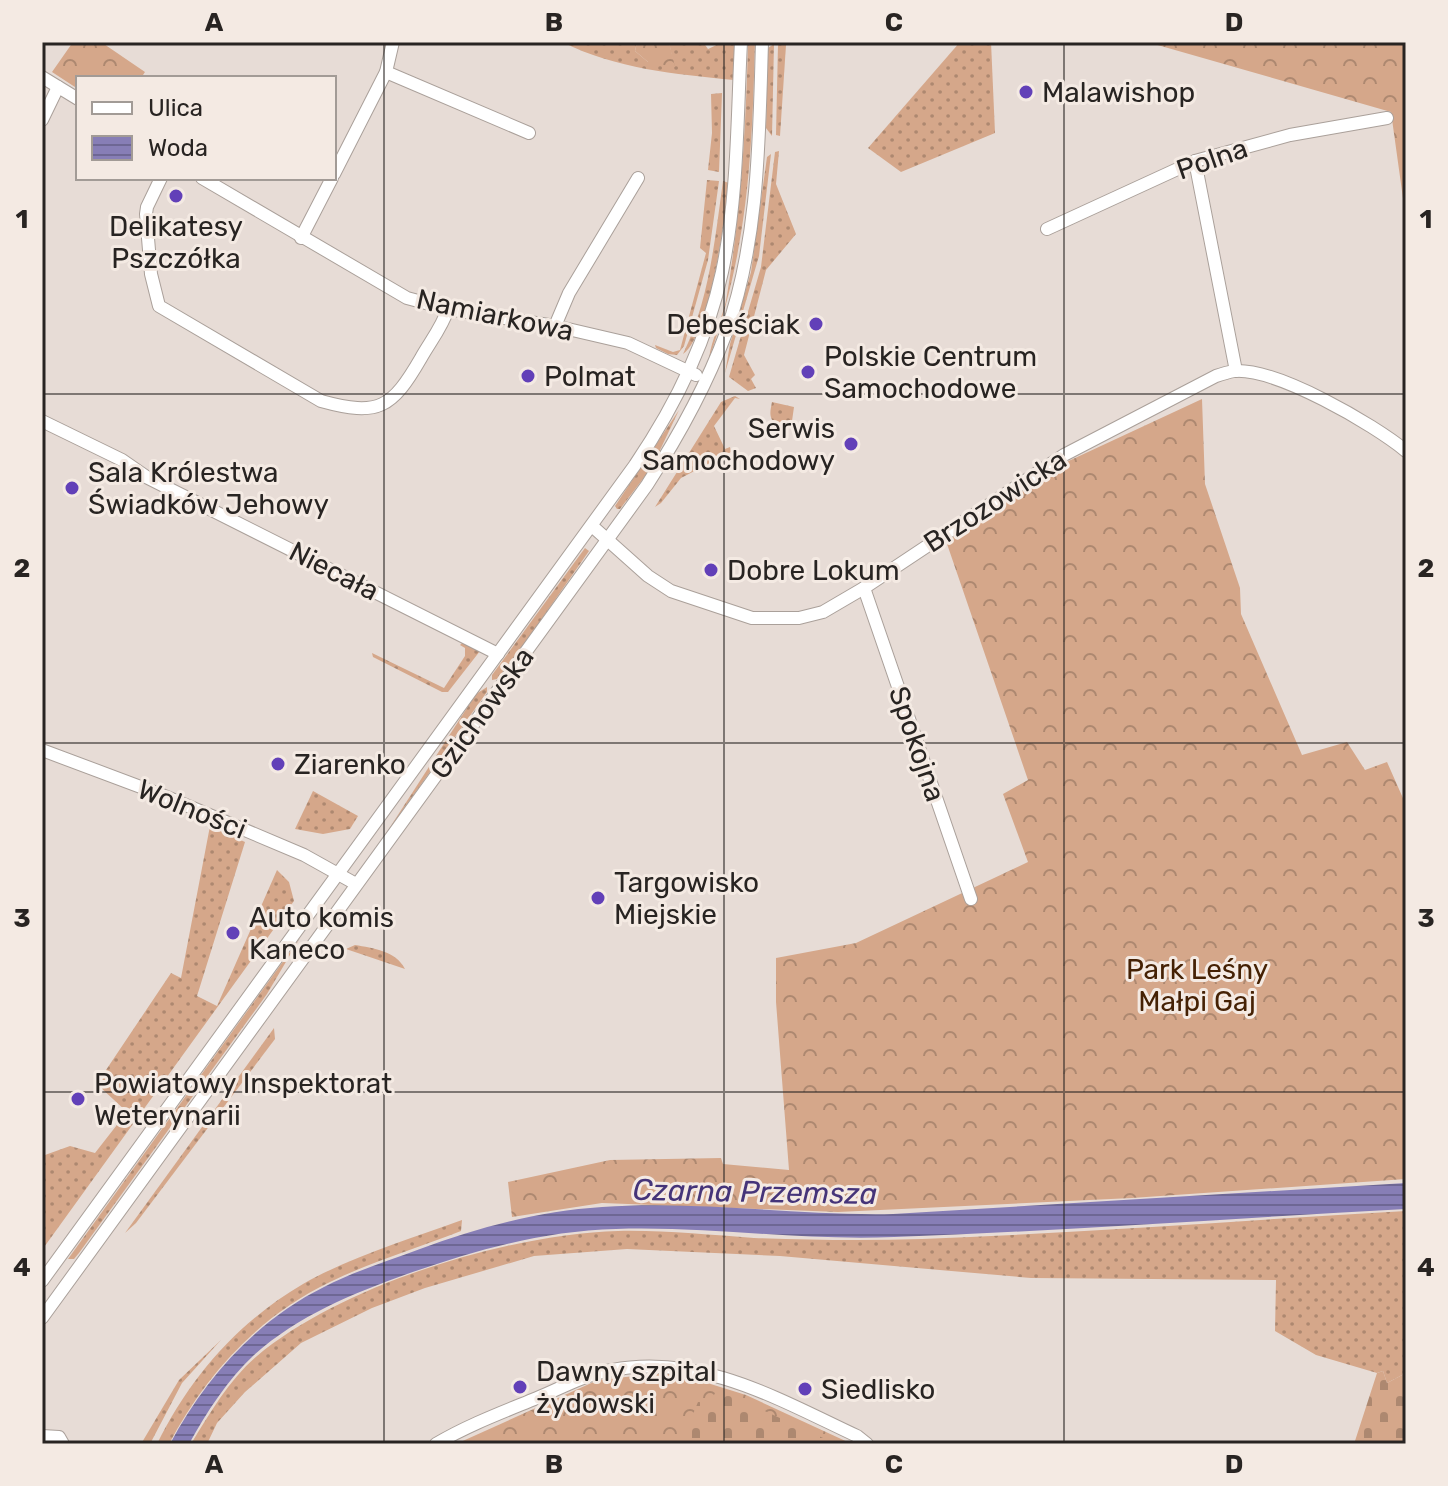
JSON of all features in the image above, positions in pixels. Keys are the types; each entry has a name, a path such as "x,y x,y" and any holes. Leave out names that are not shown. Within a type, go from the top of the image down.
{"street":[{"path":"336,170 386,72 393,42"},
{"name":"Gzichowska","path":"42,1281 592,526 661,426 701,342 722,273 734,190 741,42"},
{"name":"Gzichowska","path":"42,1318 474,725 647,485 670,448 707,378 726,332 748,245 755,195 762,42"},
{"path":"386,72 529,133"},
{"path":"42,77 76,98"},
{"path":"42,120 58,87"},
{"name":"Polna","path":"1047,229 1195,161 1290,135 1387,118"},
{"path":"1195,161 1236,371 1299,387 1406,451"},
{"path":"555,326 569,293 638,178"},
{"path":"160,180 146,214 151,274 159,306 321,401 347,408 368,408 397,395 448,309"},
{"name":"Namiarkowa","path":"208,180 301,238 407,298 448,309 555,326 628,343 707,378"},
{"path":"301,238 331,180"},
{"name":"Brzozowicka","path":"592,526 659,584 752,618 799,618 823,612 864,588 1064,455 1216,376 1236,371"},
{"name":"Niecała","path":"42,421 122,460 148,478 498,654"},
{"name":"Spokojna","path":"864,588 971,899"},
{"name":"Wolności","path":"42,750 304,855 356,884"},
{"path":"53,1266 70,1279"},
{"path":"436,1444 479,1422 599,1373 633,1367 661,1367 719,1375 778,1398 857,1436 867,1444"},
{"path":"42,1436 59,1437 63,1444"}],"green space":[{"path":"73,42 101,42 145,72 142,76 76,76 76,88 52,72"},
{"path":"562,42 637,42 635,51 648,62 673,62 669,42 703,42 708,49 723,42 734,42 734,80 625,64"},
{"path":"637,42 669,42 675,67 648,62 635,51"},
{"path":"748,42 755,42 746,202 732,279 709,359 725,303 736,232"},
{"path":"960,42 991,42 995,133 901,172 868,148"},
{"path":"1147,42 1406,42 1406,220 1391,112"},
{"path":"774,44 772,136 766,128 768,48"},
{"path":"778,44 786,45 780,136 776,135"},
{"path":"722,93 719,172 708,170 712,133 711,94"},
{"path":"779,151 776,184 796,234 766,270 744,355 755,375 751,379 756,388 748,391 729,377 761,267 775,152"},
{"path":"771,154 759,256 725,373 751,272 767,157"},
{"path":"707,180 719,181 708,260 684,346 677,355 668,354 655,345 673,352 680,350 706,253 700,248"},
{"path":"723,181 729,183 715,274 701,325 683,354 705,291"},
{"path":"735,396 740,399 735,398 714,426 725,449 730,447 731,452 681,478 655,507 721,402"},
{"name":"Park Leśny Małpi Gaj","path":"1202,399 1205,484 1240,588 1241,614 1302,755 1347,742 1365,770 1387,762 1406,805 1406,1179 1132,1198 838,1212 602,1203 512,1217 508,1182 610,1160 721,1158 723,1164 789,1170 776,1002 776,958 856,943 1028,862 1003,794 1028,780 946,541 1060,465"},
{"path":"772,402 794,407 792,421 779,426 775,424 771,416"},
{"path":"679,410 652,467 617,509 615,506"},
{"path":"585,548 589,551 509,666 497,679 492,680 492,675"},
{"path":"463,642 480,651 448,692 442,692 373,657 372,653 444,688 465,656 465,648 460,645"},
{"path":"487,687 487,692 385,835 476,694"},
{"path":"313,791 358,816 350,829 323,834 295,829"},
{"path":"210,826 245,842 197,996 217,1006 277,870 289,882 294,901 42,1250 42,1153 45,1155 70,1146 95,1153 127,1112 100,1087 106,1070 171,973 181,978"},
{"path":"300,938 267,994 79,1253 74,1259 68,1259"},
{"path":"355,945 390,954 405,969 346,949"},
{"path":"274,1028 275,1039 136,1223 125,1233"},
{"path":"1406,1211 1406,1373 1387,1383 1383,1371 1377,1373 1316,1355 1275,1331 1276,1280 1031,1278 780,1256 627,1249 534,1256 425,1288 372,1308 301,1343 245,1392 217,1423 207,1444 191,1444 238,1376 257,1356 292,1330 379,1286 478,1253 527,1242 618,1231 754,1238 922,1239"},
{"path":"462,1220 461,1231 330,1282 280,1312 257,1330 217,1371 199,1394 169,1444 157,1444 185,1396 218,1353 279,1299 340,1265"},
{"path":"221,1340 182,1383 150,1444 141,1444 179,1380"},
{"path":"1383,1371 1387,1383 1406,1373 1406,1444 1354,1444 1377,1373"},
{"path":"672,1372 746,1395 852,1444 456,1444 598,1380"},
{"path":"717,1389 836,1444 691,1444 692,1440 684,1436 698,1402 710,1403"}],"water":[{"path":"1406,1183 1406,1209 859,1238 616,1229 510,1243 407,1274 346,1298 289,1328 254,1355 235,1375 189,1444 170,1444 199,1396 235,1353 277,1316 300,1301 336,1281 384,1262 465,1234 533,1216 638,1205 893,1214"}],"place":[{"name":"Malawishop","path":"1026,92"},
{"name":"Delikatesy Pszczółka","path":"176,196"},
{"name":"Debeściak","path":"816,324"},
{"name":"Polskie Centrum Samochodowe","path":"808,372"},
{"name":"Polmat","path":"528,376"},
{"name":"Serwis Samochodowy","path":"851,444"},
{"name":"Sala Królestwa Świadków Jehowy","path":"72,488"},
{"name":"Dobre Lokum","path":"711,570"},
{"name":"Ziarenko","path":"278,764"},
{"name":"Targowisko Miejskie","path":"598,898"},
{"name":"Auto komis Kaneco","path":"233,933"},
{"name":"Powiatowy Inspektorat Weterynarii","path":"78,1099"},
{"name":"Dawny szpital żydowski","path":"520,1387"},
{"name":"Siedlisko","path":"805,1389"}],"water label":[{"name":"Czarna Przemsza","path":"755,1192"}]}
